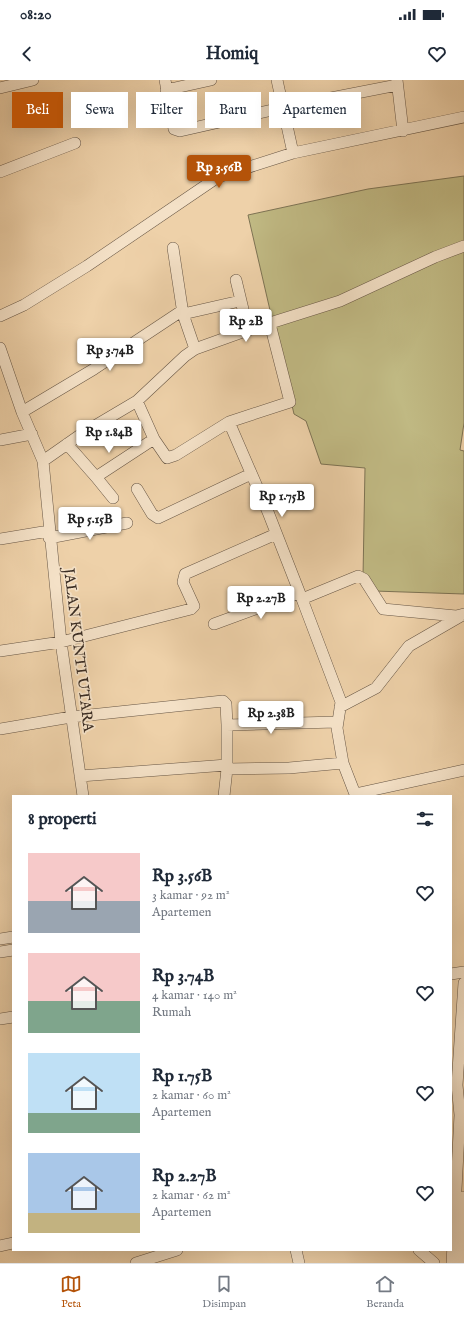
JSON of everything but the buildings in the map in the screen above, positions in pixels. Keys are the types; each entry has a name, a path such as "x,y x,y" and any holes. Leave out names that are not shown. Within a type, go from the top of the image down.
{"street":[{"path":"0,88 33,80"},
{"path":"211,80 166,85 174,129 180,131 269,111"},
{"path":"277,80 281,92"},
{"path":"284,80 285,92"},
{"path":"353,92 397,82 403,131"},
{"path":"0,316 24,305 87,266 211,181 243,168 296,153 464,117"},
{"path":"291,128 296,153"},
{"path":"0,172 75,143"},
{"path":"43,461 67,444 137,401 185,356 196,349 248,330 340,301 435,257 464,246"},
{"path":"174,248 183,312 196,349"},
{"path":"236,280 248,330"},
{"path":"22,412 94,369 183,312 240,301"},
{"path":"137,401 154,439 165,457 170,457 229,422 290,402 270,324"},
{"name":"JALAN KUNTI UTARA","path":"0,348 22,412 43,461 49,534 61,642 83,795"},
{"path":"229,422 301,596 341,702 336,722 343,763 355,795 464,770"},
{"path":"0,440 32,434"},
{"path":"96,477 154,439"},
{"path":"67,444 112,498"},
{"path":"137,489 152,514 158,518 251,474"},
{"path":"0,539 127,523"},
{"path":"0,651 61,642 191,609 194,606 183,582 185,574 276,534"},
{"path":"214,624 358,576 364,579 383,609 463,615"},
{"path":"340,707 376,688 409,646 463,615"},
{"path":"0,729 71,717 222,701 226,704 227,725 227,767 224,795"},
{"path":"227,725 336,722"},
{"path":"80,776 227,767 289,768 343,763"},
{"path":"0,939 12,937"},
{"path":"0,952 12,950"},
{"path":"452,974 464,972"},
{"path":"464,983 455,1060 454,1085 462,1116 454,1147 454,1165 461,1263 464,1262"},
{"path":"0,1019 12,1017"},
{"path":"452,1263 458,1214 464,1198"},
{"path":"0,1246 12,1243"},
{"path":"136,1263 147,1258 173,1251"},
{"path":"296,1251 299,1263"},
{"path":"420,1251 434,1263"}],"shaded area":[{"path":"464,176 464,423 460,450 464,451 464,594 374,591 363,577 365,468 321,464 306,421 294,414 248,215 368,189"}]}
